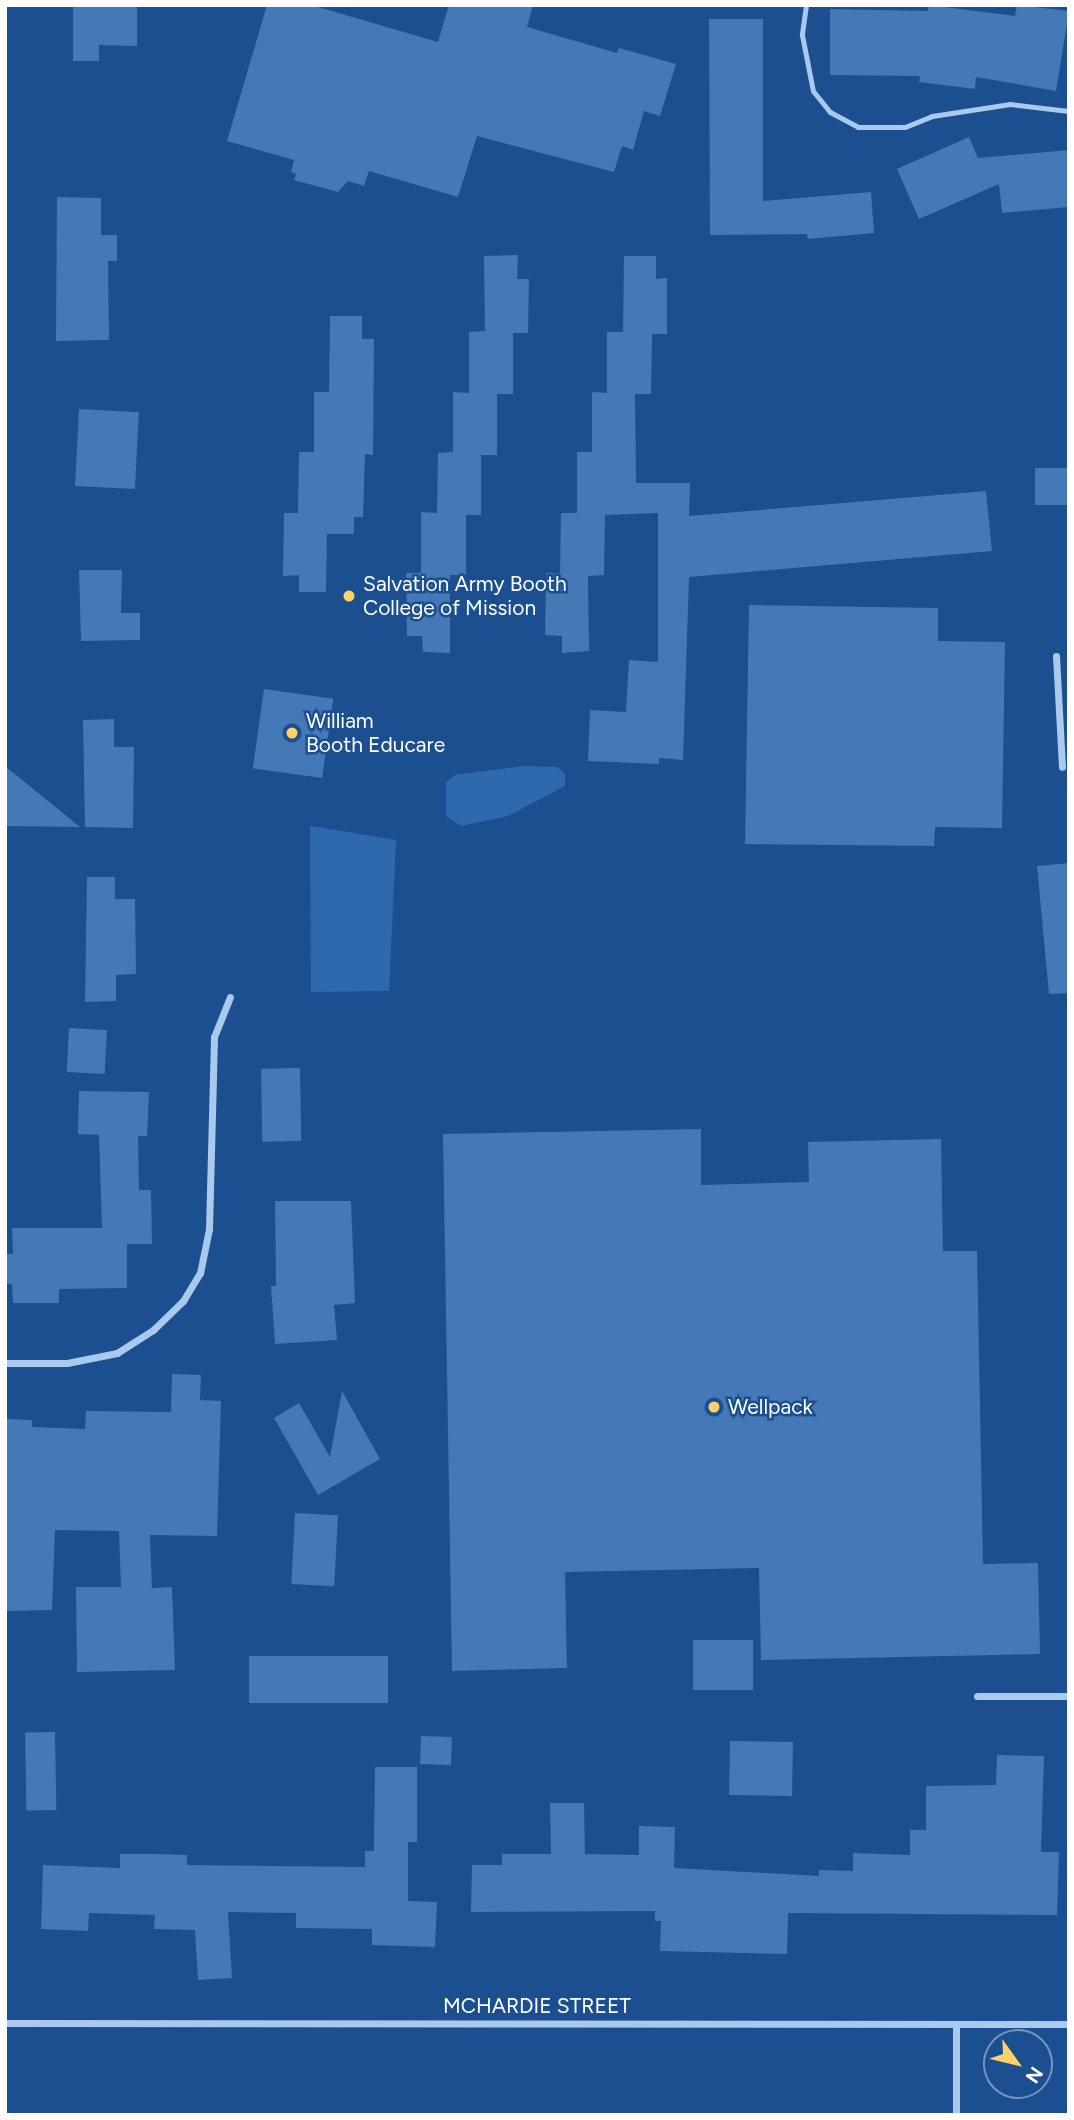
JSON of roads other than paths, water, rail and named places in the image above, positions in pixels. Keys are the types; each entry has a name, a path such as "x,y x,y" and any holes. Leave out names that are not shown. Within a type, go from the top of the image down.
{"street":[{"path":"1056,656 1064,712 1062,767"},
{"path":"5,1363 67,1363 117,1353 153,1331 183,1301 200,1273 209,1229 214,1037 230,997"},
{"path":"977,1696 1069,1696"},
{"name":"MCHARDIE STREET","path":"5,2023 1069,2024"},
{"path":"956,2024 956,2115"}],"lane":[{"path":"806,5 802,35 813,91 831,112 858,127 905,127 932,116 1010,104 1069,111"}],"place":[{"name":"Salvation Army Booth College of Mission","path":"349,596"},
{"name":"William Booth Educare","path":"292,733"},
{"name":"Wellpack","path":"714,1407"}]}
